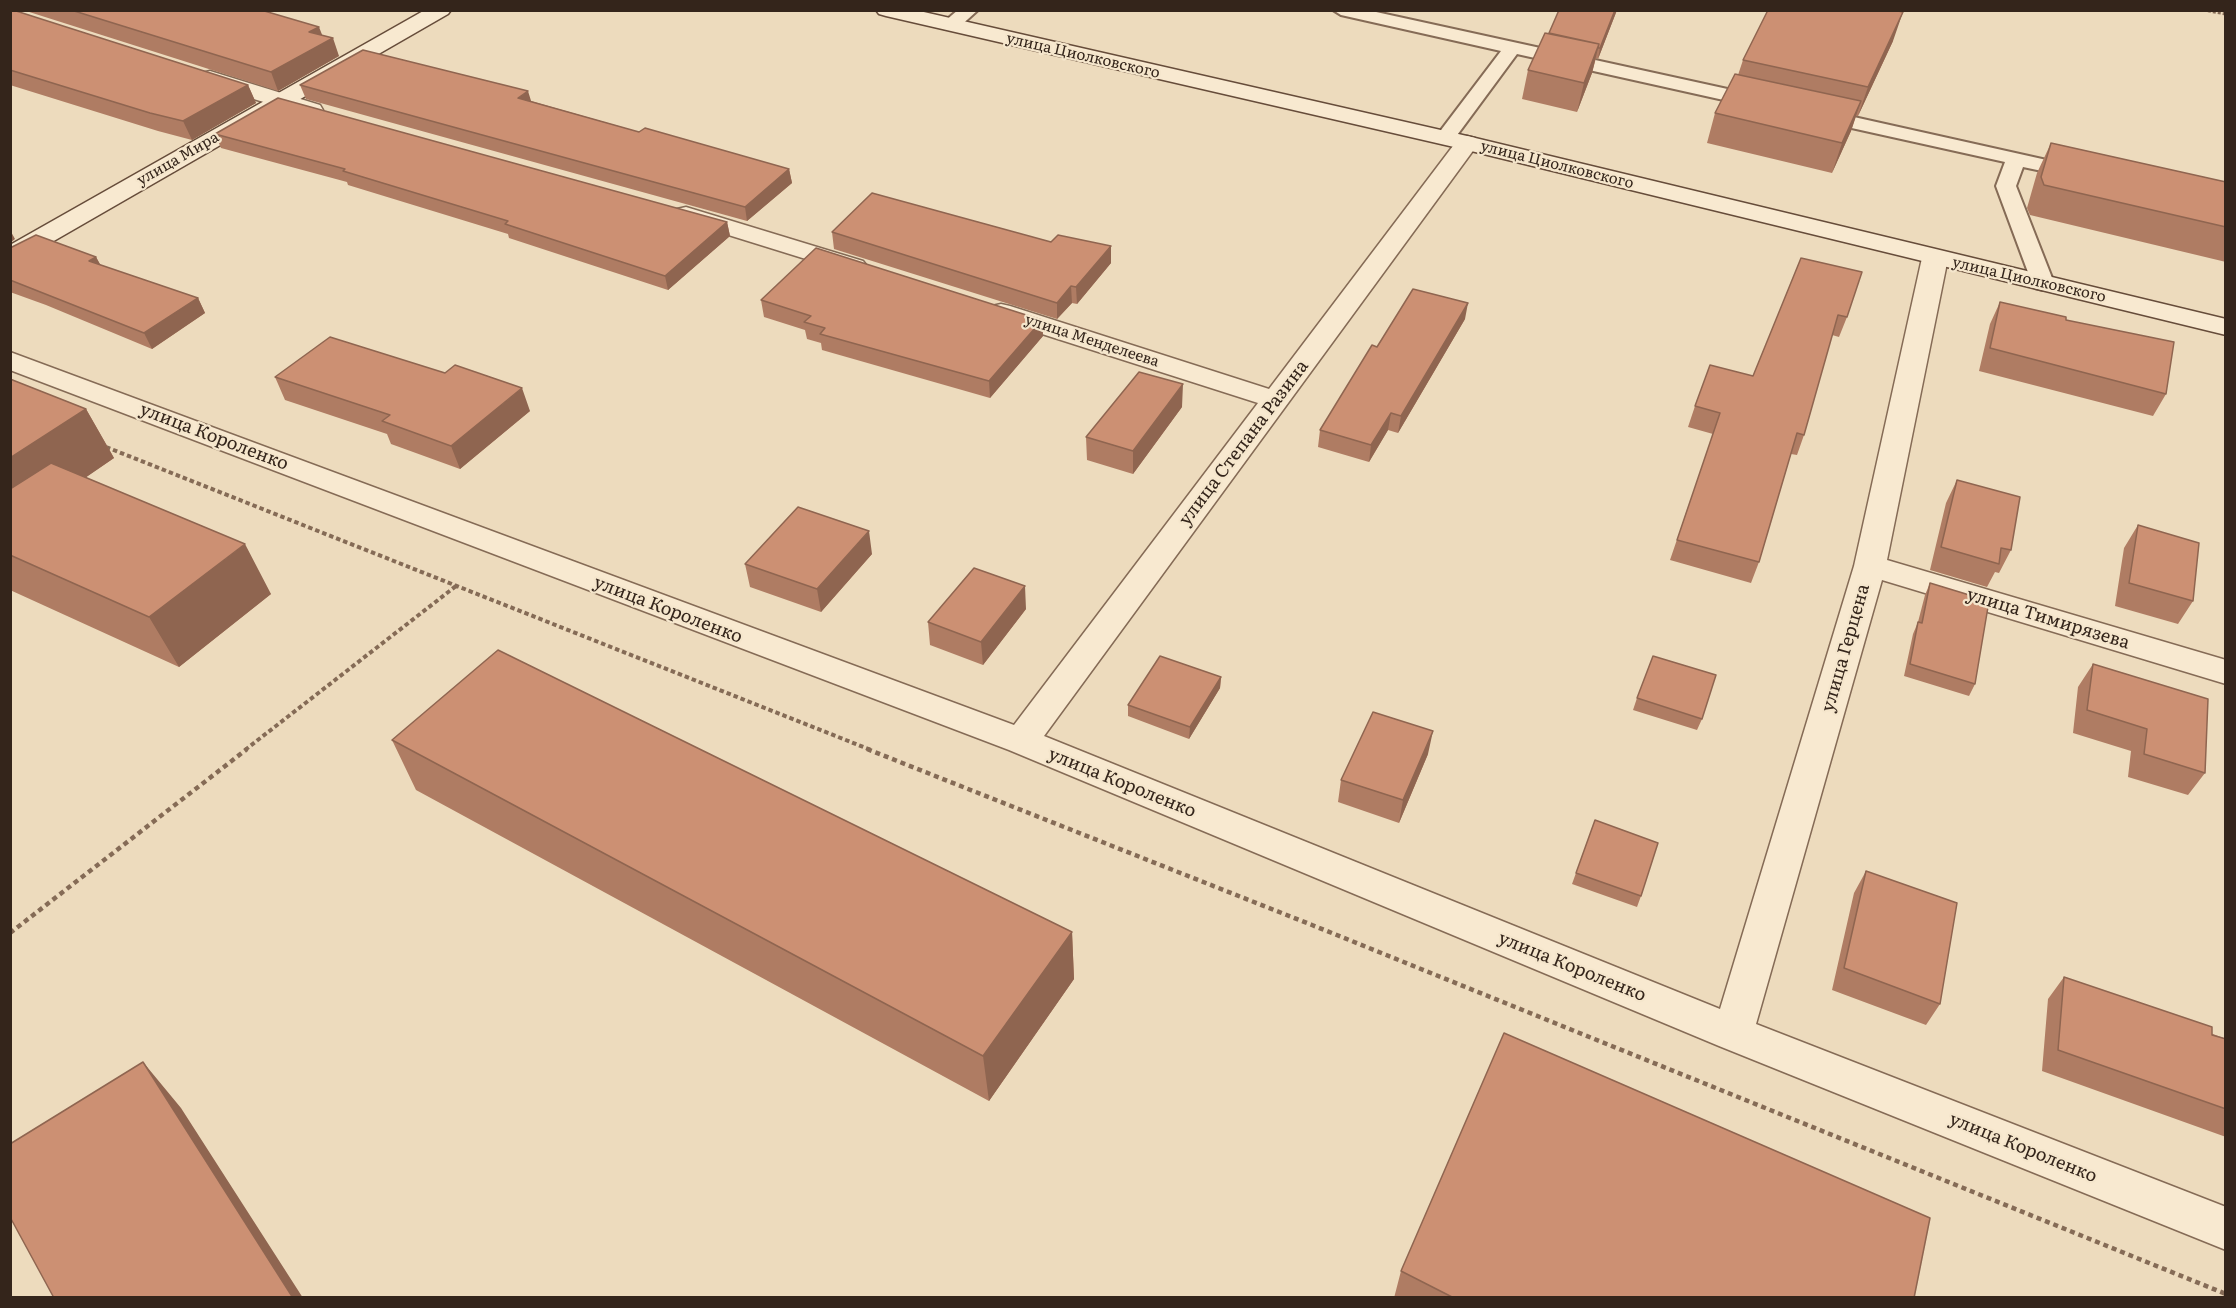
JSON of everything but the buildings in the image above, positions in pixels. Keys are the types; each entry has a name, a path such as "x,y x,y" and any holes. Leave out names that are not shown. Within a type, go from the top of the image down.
{"street":[{"name":"улица Мира","path":"10,256 441,10"},
{"name":"улица Циолковского","path":"886,10 1456,141 2226,327"},
{"path":"190,72 336,117"},
{"name":"улица Степана Разина","path":"1021,741 1276,400 1456,141"},
{"path":"666,208 735,227 881,274"},
{"name":"улица Герцена","path":"1733,1033 1870,566 1935,258"},
{"name":"улица Менделеева","path":"983,307 1276,400"},
{"name":"улица Короленко","path":"10,360 1021,741 1733,1033 2226,1228"},
{"name":"улица Тимирязева","path":"1870,566 2226,672"}],"lane":[{"path":"951,25 970,10"},
{"path":"1341,10 1778,106"},
{"path":"1456,141 1512,48"},
{"path":"1801,111 2097,177"},
{"path":"2016,159 2006,186 2043,283"}],"path":[{"path":"2203,10 2226,14"},
{"path":"100,445 1312,925 2226,1294"},
{"path":"10,933 457,586"}]}
